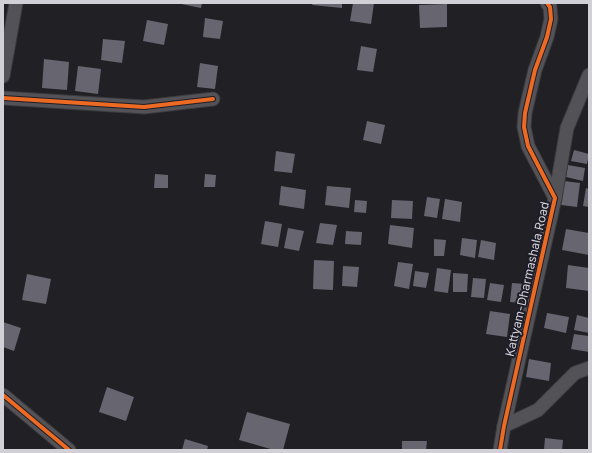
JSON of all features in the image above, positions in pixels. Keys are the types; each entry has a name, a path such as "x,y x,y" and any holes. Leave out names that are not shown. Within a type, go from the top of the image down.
{"street":[{"path":"3,76 16,3"},
{"name":"Kattyam-Dharmashala Road","path":"500,450 504,426 555,198 528,146 524,127 525,114 535,70 547,37 551,19 550,7 547,3"},
{"path":"555,198 567,128 589,74"},
{"path":"3,98 144,107 213,99"},
{"path":"504,426 538,410 575,373 589,368"},
{"path":"3,395 69,450"}],"building":[{"path":"202,3 201,8 181,4"},
{"path":"313,3 342,3 342,8 312,5"},
{"path":"353,3 374,3 371,24 350,21"},
{"path":"447,4 447,27 420,28 419,5"},
{"path":"205,18 223,21 220,39 203,37"},
{"path":"147,20 168,24 164,45 143,41"},
{"path":"103,39 125,41 122,63 101,60"},
{"path":"361,46 377,49 373,72 357,70"},
{"path":"44,59 69,62 67,90 42,88"},
{"path":"200,63 218,66 215,89 197,87"},
{"path":"78,66 101,69 98,94 75,91"},
{"path":"367,121 385,125 381,144 363,140"},
{"path":"574,150 589,154 587,164 571,161"},
{"path":"276,151 295,154 292,173 274,171"},
{"path":"568,165 585,168 583,181 566,177"},
{"path":"155,174 168,175 168,188 154,188"},
{"path":"205,174 216,175 215,187 204,187"},
{"path":"564,181 580,183 577,207 561,205"},
{"path":"281,186 306,190 304,209 279,205"},
{"path":"327,186 351,188 349,208 325,205"},
{"path":"586,188 589,189 589,207 583,206"},
{"path":"427,197 440,199 437,218 424,216"},
{"path":"445,199 462,202 460,222 442,219"},
{"path":"355,200 367,201 366,213 354,212"},
{"path":"392,200 413,201 412,219 391,218"},
{"path":"265,221 282,224 278,247 261,244"},
{"path":"320,223 337,225 333,245 316,243"},
{"path":"390,225 414,228 412,248 388,244"},
{"path":"288,228 304,231 299,251 284,248"},
{"path":"566,229 589,233 589,255 562,250"},
{"path":"346,231 362,232 361,245 345,244"},
{"path":"462,238 477,240 475,258 460,255"},
{"path":"434,239 446,240 444,256 434,256"},
{"path":"481,240 496,243 494,260 478,257"},
{"path":"314,260 334,261 333,290 313,289"},
{"path":"398,262 413,264 409,289 394,286"},
{"path":"568,265 589,268 589,291 566,288"},
{"path":"343,266 359,267 357,287 342,286"},
{"path":"437,268 451,270 448,293 434,291"},
{"path":"415,271 429,273 426,288 413,286"},
{"path":"453,273 468,274 467,292 453,292"},
{"path":"27,274 51,279 46,304 22,300"},
{"path":"473,278 486,279 484,298 471,297"},
{"path":"490,283 504,285 501,302 487,300"},
{"path":"512,283 525,284 523,303 510,302"},
{"path":"490,311 510,314 507,337 486,334"},
{"path":"547,313 569,317 566,333 544,328"},
{"path":"577,315 589,318 589,333 574,330"},
{"path":"3,322 21,328 14,351 3,347"},
{"path":"574,334 589,336 589,352 571,349"},
{"path":"529,359 551,363 549,381 526,377"},
{"path":"107,387 134,397 126,421 99,412"},
{"path":"247,412 290,424 283,450 274,450 239,440"},
{"path":"545,438 563,440 562,450 544,450"},
{"path":"185,439 208,446 207,450 182,450"},
{"path":"402,441 427,441 426,450 402,450"}],"cycle path":[{"path":"500,450 504,426 555,198 528,146 524,127 525,113 535,70 547,37 551,19 550,7 547,3"},
{"path":"3,98 144,107 213,99"},
{"path":"3,395 69,450"}]}
